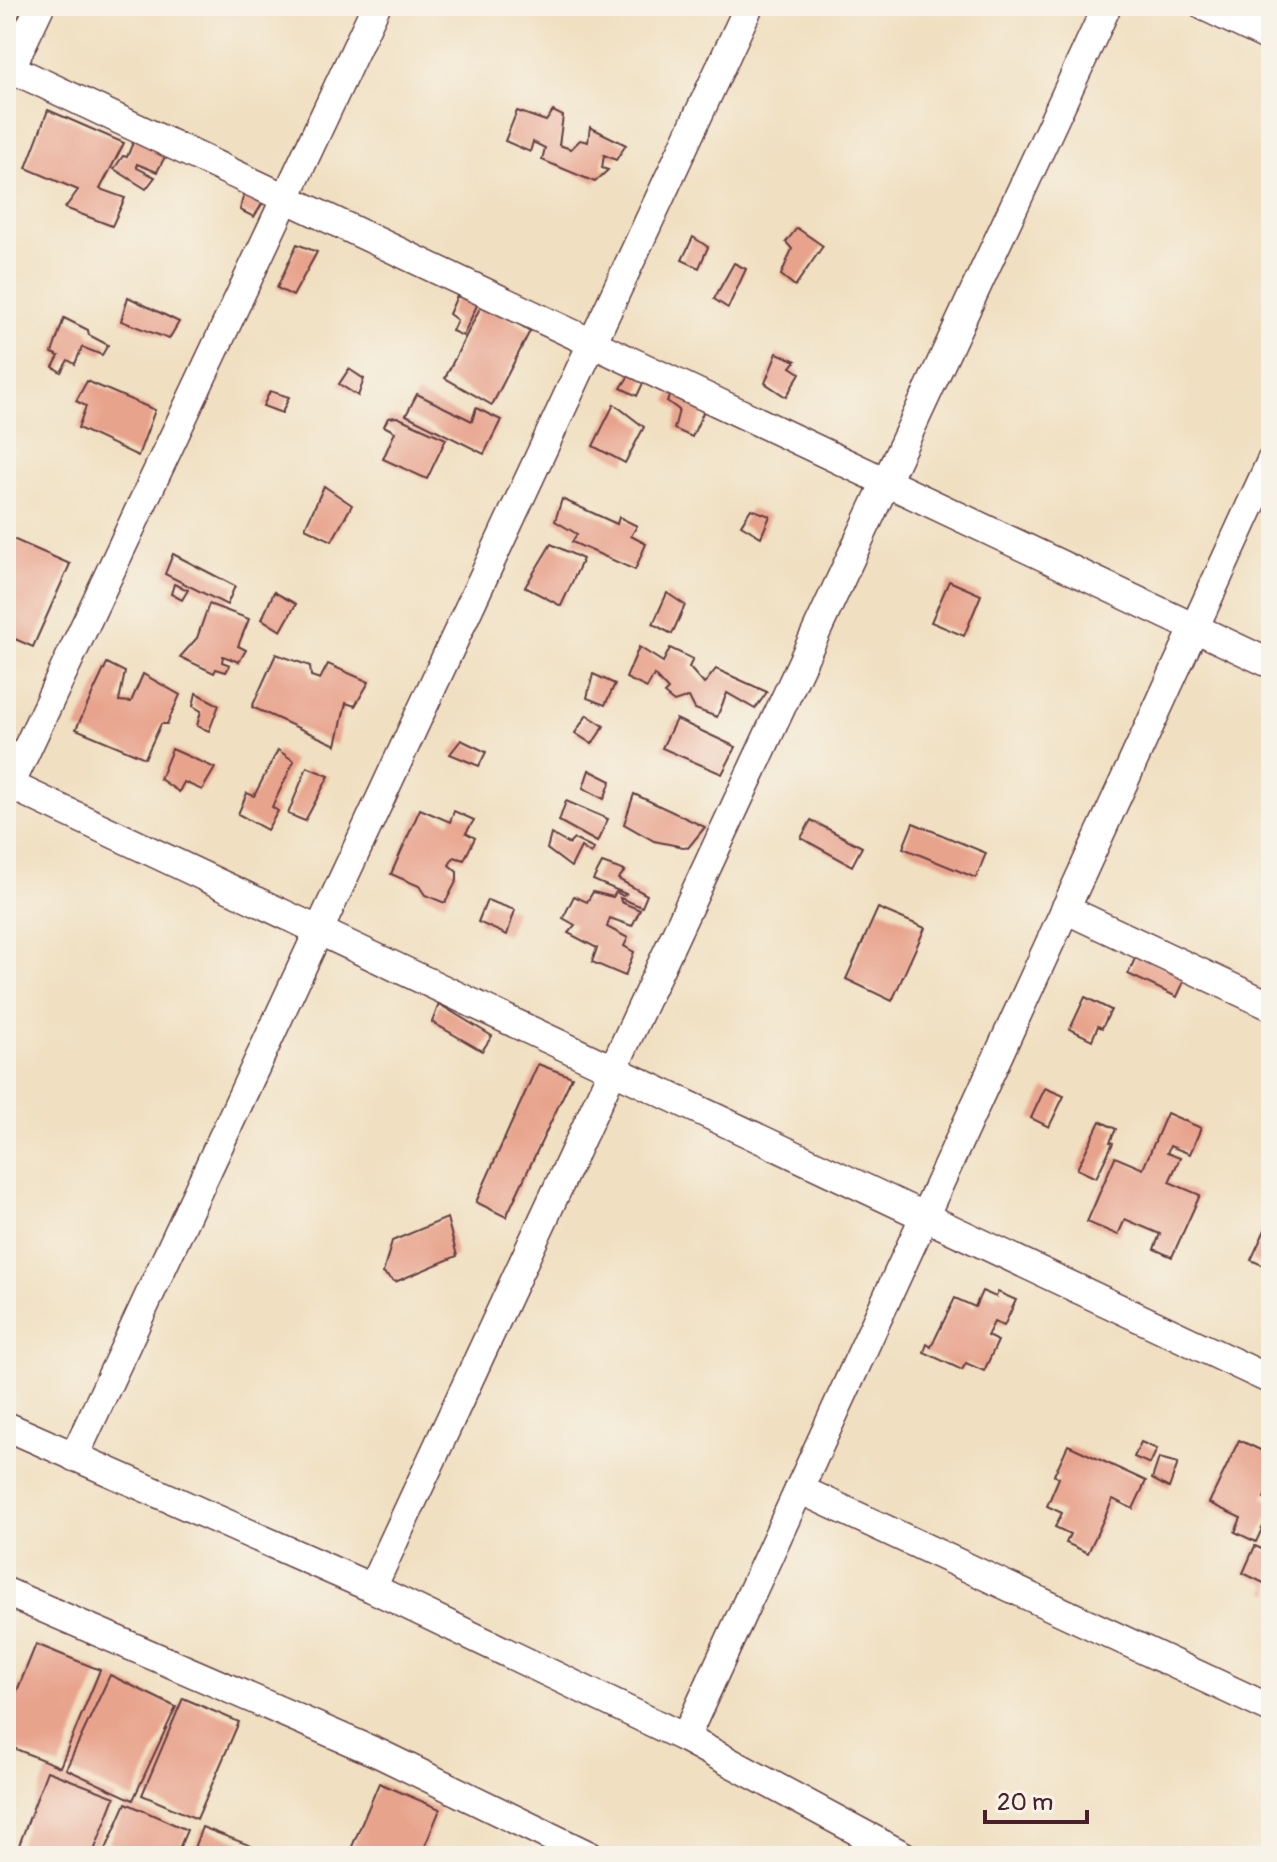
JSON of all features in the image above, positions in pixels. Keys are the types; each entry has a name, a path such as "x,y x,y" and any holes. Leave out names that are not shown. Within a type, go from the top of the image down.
{"street":[{"path":"40,6 8,71 1271,664"},
{"path":"376,6 8,784 1271,1380"},
{"path":"74,1457 749,6"},
{"path":"372,1588 1107,6"},
{"path":"1204,6 1271,38"},
{"path":"685,1738 1271,461"},
{"path":"1065,909 1271,1006"},
{"path":"6,1426 372,1588 685,1738 893,1854"},
{"path":"799,1489 1271,1709"},
{"path":"6,1592 380,1754 555,1848 590,1856"}],"building":[{"path":"48,110 124,143 100,189 125,198 112,226 65,208 78,190 26,168"},
{"path":"517,111 546,121 553,111 563,116 559,145 571,149 580,140 588,142 590,127 626,145 616,160 604,155 602,168 608,170 595,182 542,160 545,148 533,142 530,152 505,141"},
{"path":"136,135 167,153 157,172 137,164 137,168 155,177 146,189 114,169 123,156 127,157"},
{"path":"245,188 265,199 254,217 240,210"},
{"path":"797,228 823,246 795,286 781,275 792,249 786,242"},
{"path":"693,237 708,247 699,268 682,260"},
{"path":"297,244 317,252 293,296 277,288"},
{"path":"734,263 746,269 728,308 714,299"},
{"path":"457,296 478,303 463,336 452,331 457,320 449,314"},
{"path":"128,297 179,322 169,339 121,321"},
{"path":"483,302 530,331 492,405 445,378"},
{"path":"64,318 108,345 102,355 82,347 75,364 68,360 61,372 53,367 59,356 52,353"},
{"path":"777,353 796,361 791,367 800,373 786,397 765,383"},
{"path":"349,369 364,379 358,396 339,384"},
{"path":"633,369 645,379 637,396 621,388"},
{"path":"87,381 155,410 138,456 78,428 86,406 76,401"},
{"path":"673,390 706,406 692,437 674,429 679,410 667,401"},
{"path":"270,391 289,397 282,413 263,406"},
{"path":"417,394 472,421 476,408 501,420 484,454 406,415"},
{"path":"614,404 644,427 625,463 593,446"},
{"path":"397,417 446,439 427,479 383,459 395,432 384,426 388,418"},
{"path":"324,486 352,505 332,541 305,528"},
{"path":"562,499 617,524 619,517 637,526 631,536 646,544 635,570 572,542 577,534 555,521"},
{"path":"751,509 770,516 761,537 741,525"},
{"path":"6,536 70,564 33,647 6,635"},
{"path":"551,544 583,559 561,606 525,587"},
{"path":"173,554 235,586 227,605 165,574"},
{"path":"949,581 981,595 964,636 931,622"},
{"path":"174,584 188,590 182,600 171,594"},
{"path":"274,592 296,604 281,631 262,619"},
{"path":"667,593 685,605 672,634 653,624"},
{"path":"209,604 249,619 238,646 246,650 239,662 223,656 222,662 230,665 226,672 216,669 214,673 180,657 197,638"},
{"path":"639,647 663,662 670,648 693,659 689,667 704,684 716,669 767,692 755,709 727,693 717,717 695,709 689,697 674,702 664,694 668,690 654,675 647,688 626,678"},
{"path":"276,654 310,666 311,676 320,679 328,664 369,682 355,706 346,703 336,745 252,707"},
{"path":"107,663 125,672 119,701 131,702 143,674 180,695 167,724 161,724 145,758 76,729"},
{"path":"593,674 615,684 605,705 587,698"},
{"path":"196,693 219,705 209,731 197,726 201,711 193,706"},
{"path":"587,715 604,726 592,744 575,733"},
{"path":"676,719 736,747 722,774 662,748"},
{"path":"461,740 486,752 479,766 450,754"},
{"path":"172,749 215,768 202,790 184,782 179,792 160,779"},
{"path":"278,750 294,761 272,807 278,811 267,830 238,814 247,793 254,796"},
{"path":"307,767 329,776 305,821 288,814"},
{"path":"589,770 611,781 604,799 583,788"},
{"path":"634,794 705,827 688,848 654,841 624,824"},
{"path":"566,801 608,819 597,842 559,821"},
{"path":"420,809 450,822 454,811 474,820 466,833 475,838 464,860 454,857 449,865 457,872 457,880 445,903 425,895 419,886 391,874"},
{"path":"811,820 862,847 852,866 801,838"},
{"path":"913,823 986,853 976,878 903,848"},
{"path":"551,834 569,844 574,839 594,849 591,854 581,847 571,867 547,849"},
{"path":"602,863 625,871 618,879 647,895 642,907 620,898 621,902 640,910 632,926 610,918 607,927 628,938 624,946 634,952 625,976 592,962 597,948 568,933 575,925 563,918 574,896 587,902 593,892 613,897 616,892 623,896 626,894 593,880"},
{"path":"487,900 515,910 507,935 478,922"},
{"path":"878,908 925,928 892,1001 846,979"},
{"path":"1137,954 1186,977 1177,997 1128,974"},
{"path":"1085,997 1111,1010 1102,1028 1098,1026 1092,1040 1070,1029"},
{"path":"439,1004 492,1036 482,1051 432,1022"},
{"path":"538,1064 572,1077 506,1217 476,1202"},
{"path":"1045,1088 1064,1096 1049,1127 1031,1118"},
{"path":"1167,1113 1201,1128 1190,1154 1170,1146 1167,1153 1180,1158 1169,1182 1200,1195 1172,1257 1154,1249 1160,1234 1125,1219 1118,1235 1087,1222 1115,1157 1143,1169"},
{"path":"1100,1121 1116,1129 1110,1142 1113,1143 1096,1178 1077,1169"},
{"path":"1271,1217 1271,1269 1251,1260"},
{"path":"447,1218 457,1256 395,1282 383,1273 392,1241"},
{"path":"982,1291 996,1297 998,1292 1016,1300 1004,1326 994,1322 987,1336 998,1341 984,1371 966,1363 962,1370 924,1352 927,1344 931,1347 955,1298 975,1307"},
{"path":"1239,1440 1271,1455 1271,1482 1264,1498 1271,1501 1271,1509 1256,1542 1235,1532 1241,1518 1209,1503"},
{"path":"1141,1442 1157,1449 1150,1464 1134,1457"},
{"path":"1068,1445 1146,1481 1133,1509 1113,1499 1088,1553 1066,1543 1070,1534 1055,1527 1062,1513 1047,1506 1059,1478 1054,1475"},
{"path":"1159,1458 1178,1463 1169,1488 1152,1479"},
{"path":"1255,1546 1271,1553 1271,1594 1265,1591 1268,1585 1243,1573"},
{"path":"36,1644 100,1670 60,1767 6,1745 6,1718"},
{"path":"110,1675 176,1707 133,1800 66,1769"},
{"path":"183,1698 239,1722 197,1819 142,1795"},
{"path":"47,1771 115,1797 92,1856 15,1856"},
{"path":"379,1783 440,1809 421,1856 348,1856"},
{"path":"126,1803 187,1830 176,1856 103,1856"},
{"path":"202,1827 267,1852 265,1856 191,1856"}]}
